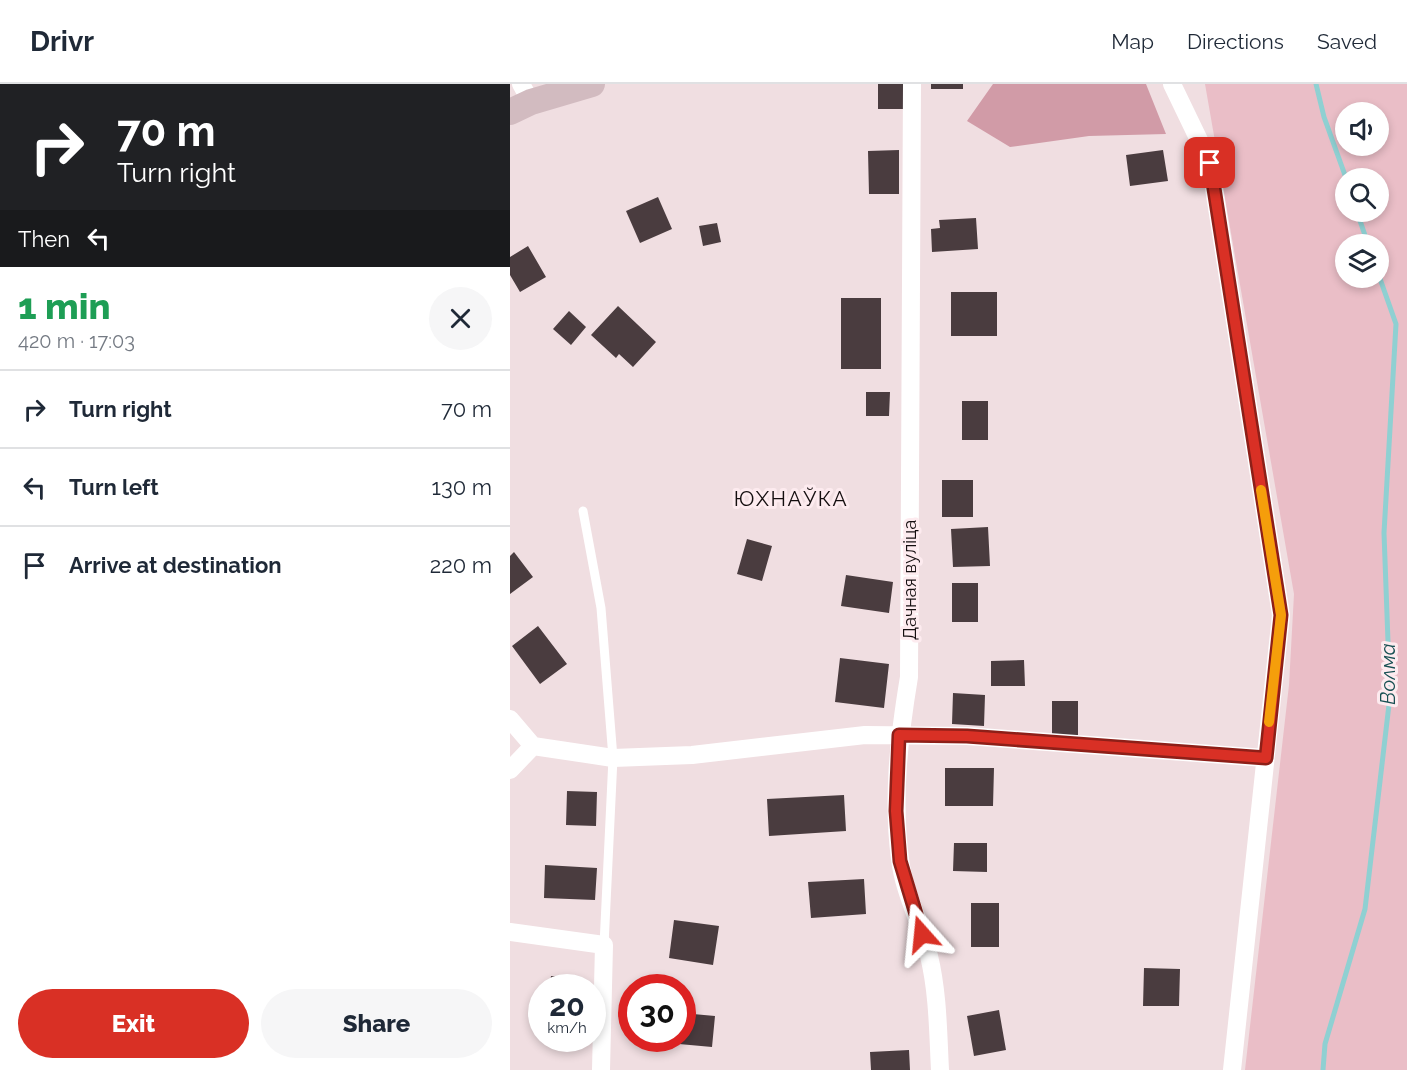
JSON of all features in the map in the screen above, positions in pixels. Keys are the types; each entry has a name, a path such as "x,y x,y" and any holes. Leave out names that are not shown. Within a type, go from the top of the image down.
{"main road":[{"path":"521,99 592,84"}],"street":[{"name":"Дачная вуліца","path":"912,84 909,676 899,735 896,811 900,861 929,956 935,991 940,1070"},
{"path":"1172,84 1210,163 1281,615 1232,1070"},
{"path":"510,719 533,746 613,758 692,755 866,735 899,735 967,736 1266,758"},
{"path":"510,770 533,746"},
{"path":"510,932 604,945 601,1070"}],"lane":[{"path":"583,511 602,608 613,758 604,945"}],"shaded area":[{"path":"993,84 1146,84 1166,134 1089,136 1010,147 967,121"},
{"path":"1205,84 1407,84 1407,1070 1245,1070 1289,685 1294,594"}],"building":[{"path":"878,84 903,84 903,109 878,109"},
{"path":"931,84 963,84 963,89 931,89"},
{"path":"899,150 899,194 869,194 868,151"},
{"path":"1163,150 1168,181 1130,186 1126,155"},
{"path":"658,197 672,229 640,243 626,211"},
{"path":"976,218 978,249 932,252 931,229 940,228 939,220"},
{"path":"717,223 721,242 703,246 699,226"},
{"path":"528,246 546,277 520,292 510,275 510,257"},
{"path":"951,292 997,292 997,336 951,336"},
{"path":"841,298 881,298 881,369 841,369"},
{"path":"618,306 656,342 633,367 619,354 616,358 591,335"},
{"path":"569,311 586,327 571,345 553,329"},
{"path":"866,392 890,392 889,416 866,416"},
{"path":"962,401 988,401 988,440 962,440"},
{"path":"942,480 973,480 973,517 942,517"},
{"path":"988,527 990,566 953,567 951,529"},
{"path":"747,539 772,546 762,581 737,574"},
{"path":"514,552 533,577 510,594 510,556"},
{"path":"846,575 893,582 889,613 841,606"},
{"path":"952,583 978,583 978,622 952,622"},
{"path":"538,626 567,664 540,684 512,646"},
{"path":"840,658 889,664 884,708 835,702"},
{"path":"1024,660 1025,686 991,686 991,661"},
{"path":"953,693 985,695 984,726 952,724"},
{"path":"1052,701 1078,701 1078,735 1052,735"},
{"path":"945,768 994,768 993,806 945,806"},
{"path":"567,791 597,792 596,826 566,825"},
{"path":"844,795 846,831 769,836 767,799"},
{"path":"954,843 987,843 987,872 953,871"},
{"path":"545,865 597,868 595,900 544,898"},
{"path":"864,879 866,914 811,918 808,882"},
{"path":"971,903 999,903 999,947 971,947"},
{"path":"674,920 719,926 713,965 669,958"},
{"path":"1144,968 1180,969 1179,1006 1143,1006"},
{"path":"999,1010 1006,1050 974,1056 967,1016"},
{"path":"696,1014 715,1016 712,1047 696,1046"},
{"path":"909,1050 910,1070 871,1070 870,1052"}],"waterway":[{"name":"Волма","path":"1316,84 1324,117 1342,168"},
{"name":"Волма","path":"1360,222 1365,234"},
{"name":"Волма","path":"1323,1070 1325,1044 1365,909 1390,696 1384,533 1396,324 1383,288"}],"slow traffic":[{"path":"1261,490 1281,615 1269,722"}],"district":[{"name":"ЮХНАЎКА","path":"791,498"}],"route":[{"path":"922,934 900,861 896,811 899,735 967,736 1266,758 1281,615 1210,163"}]}
